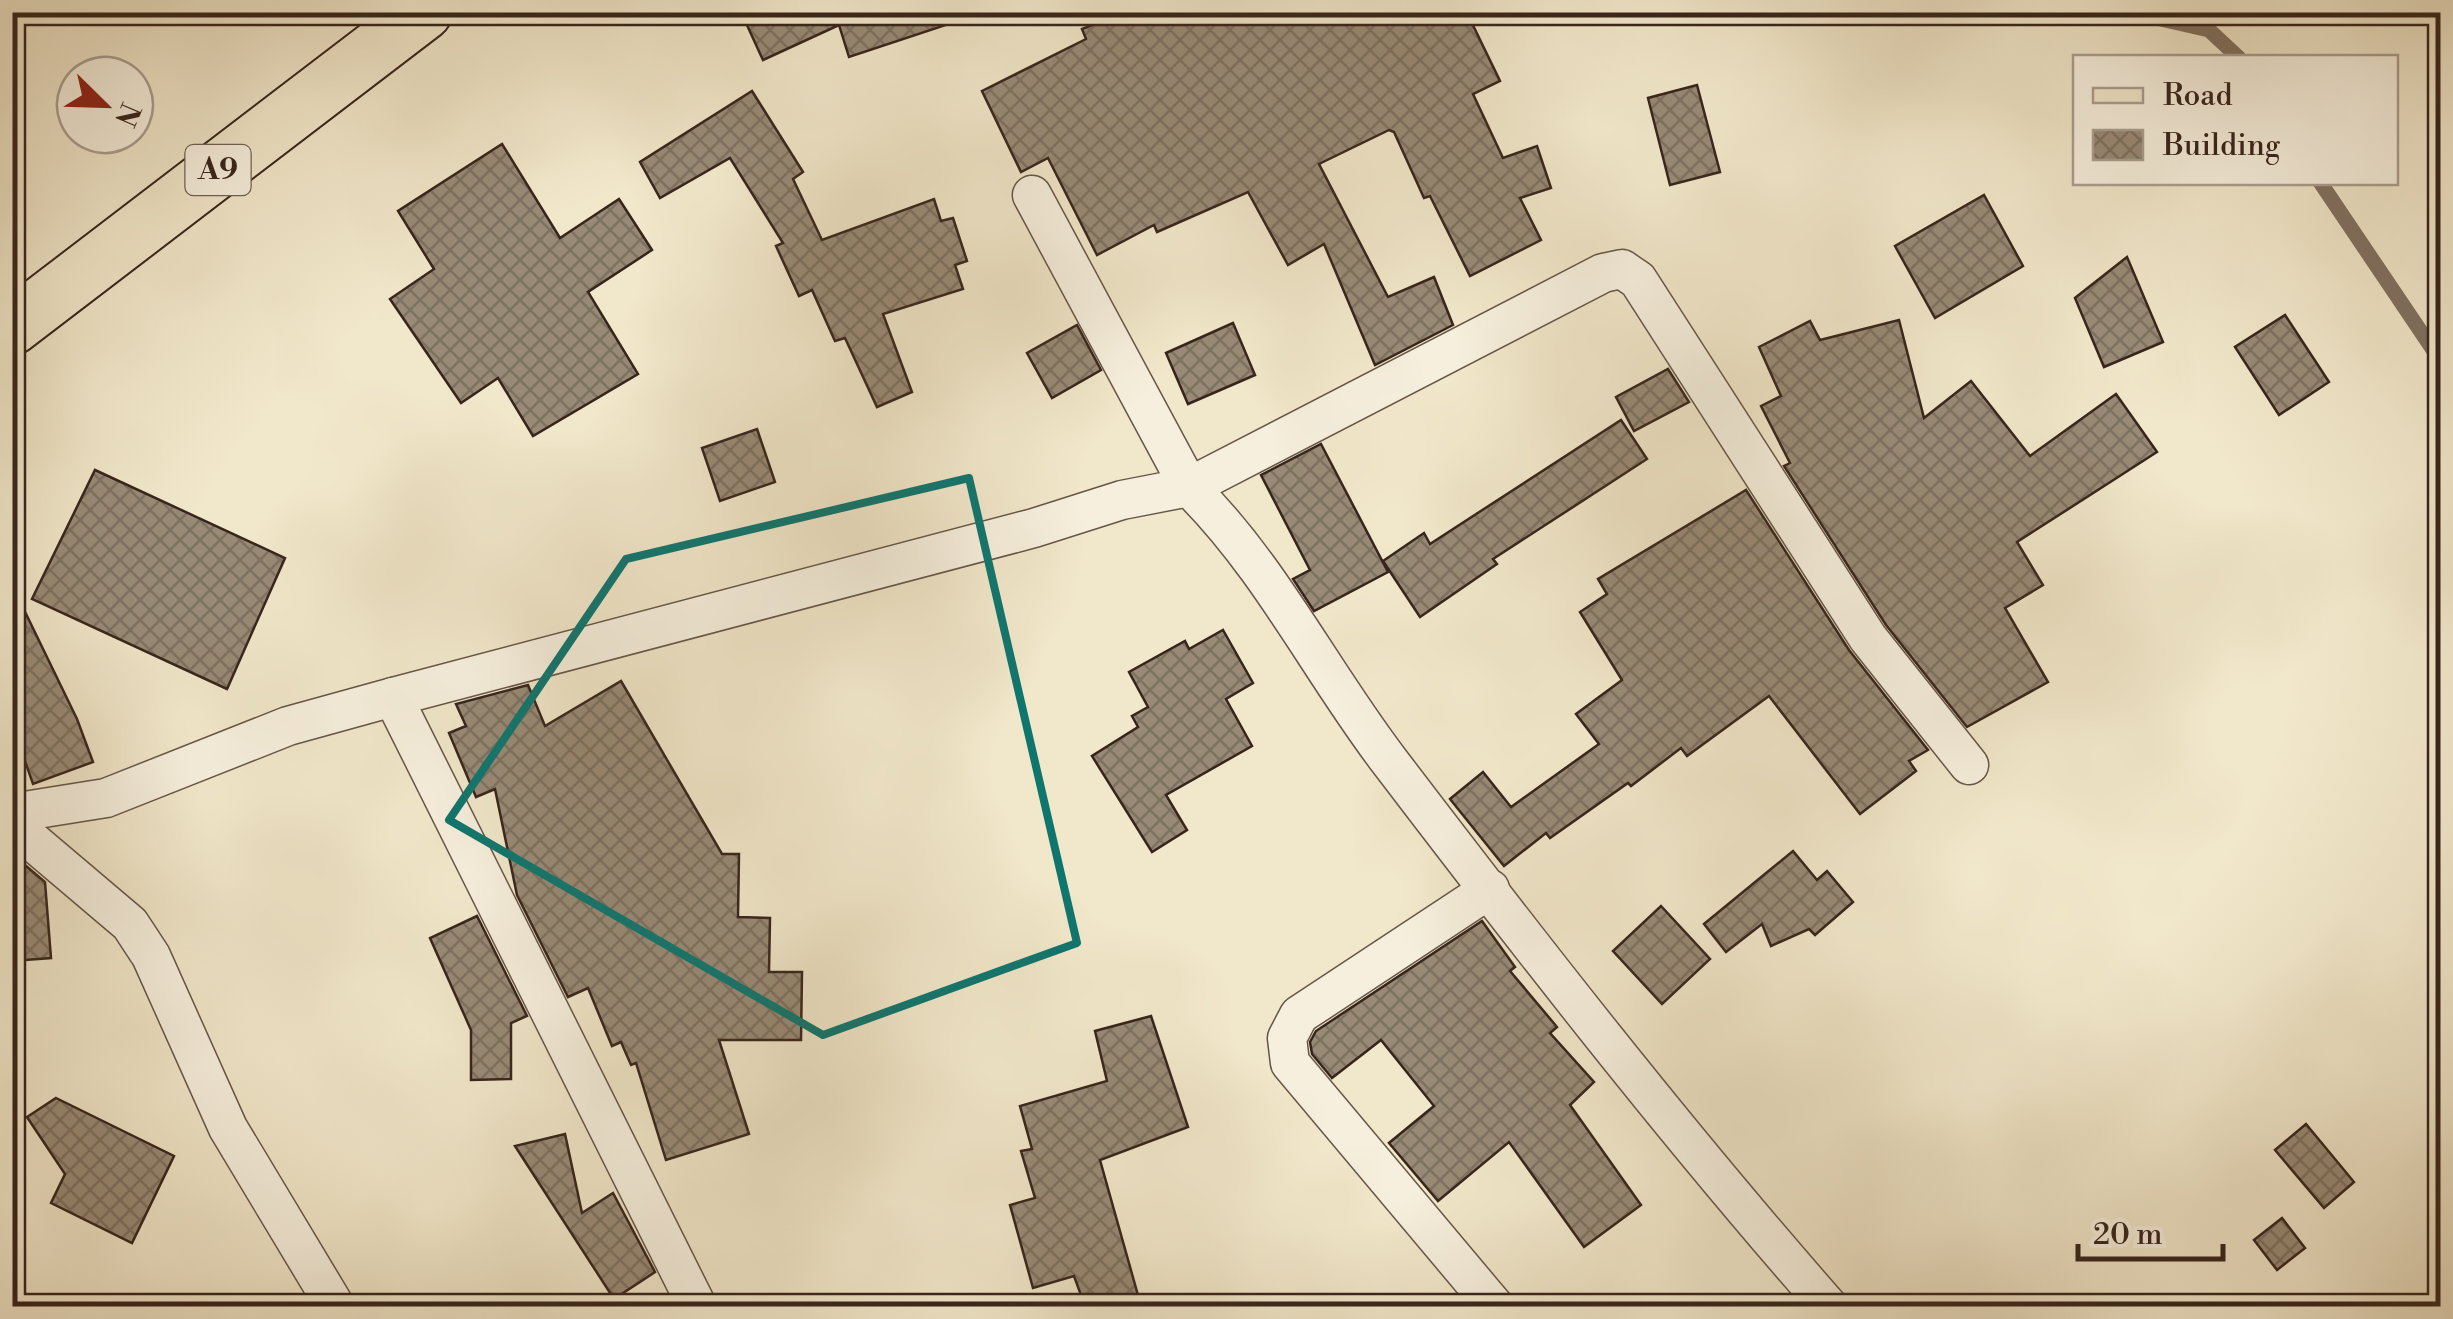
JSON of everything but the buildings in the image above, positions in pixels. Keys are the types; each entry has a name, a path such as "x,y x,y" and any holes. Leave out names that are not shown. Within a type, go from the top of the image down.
{"main road":[{"name":"A9","path":"12,328 424,12"}],"street":[{"path":"1032,195 1190,487 1231,532 1388,759 1490,890 1718,1181 1828,1306"},
{"path":"12,813 106,798 288,726 1015,533 1122,500 1190,487 1604,273 1622,270 1638,280 1868,638 1969,765"},
{"path":"393,697 698,1306"},
{"path":"12,824 90,887 141,940 168,991 228,1128 335,1306"},
{"path":"1490,890 1299,1015 1287,1038 1290,1063 1494,1306"}],"highlighted area":[{"path":"969,478 1077,943 823,1035 449,820 626,559"}],"waterway":[{"path":"2130,12 2209,30 2236,55"},
{"path":"2322,185 2440,360"}]}
